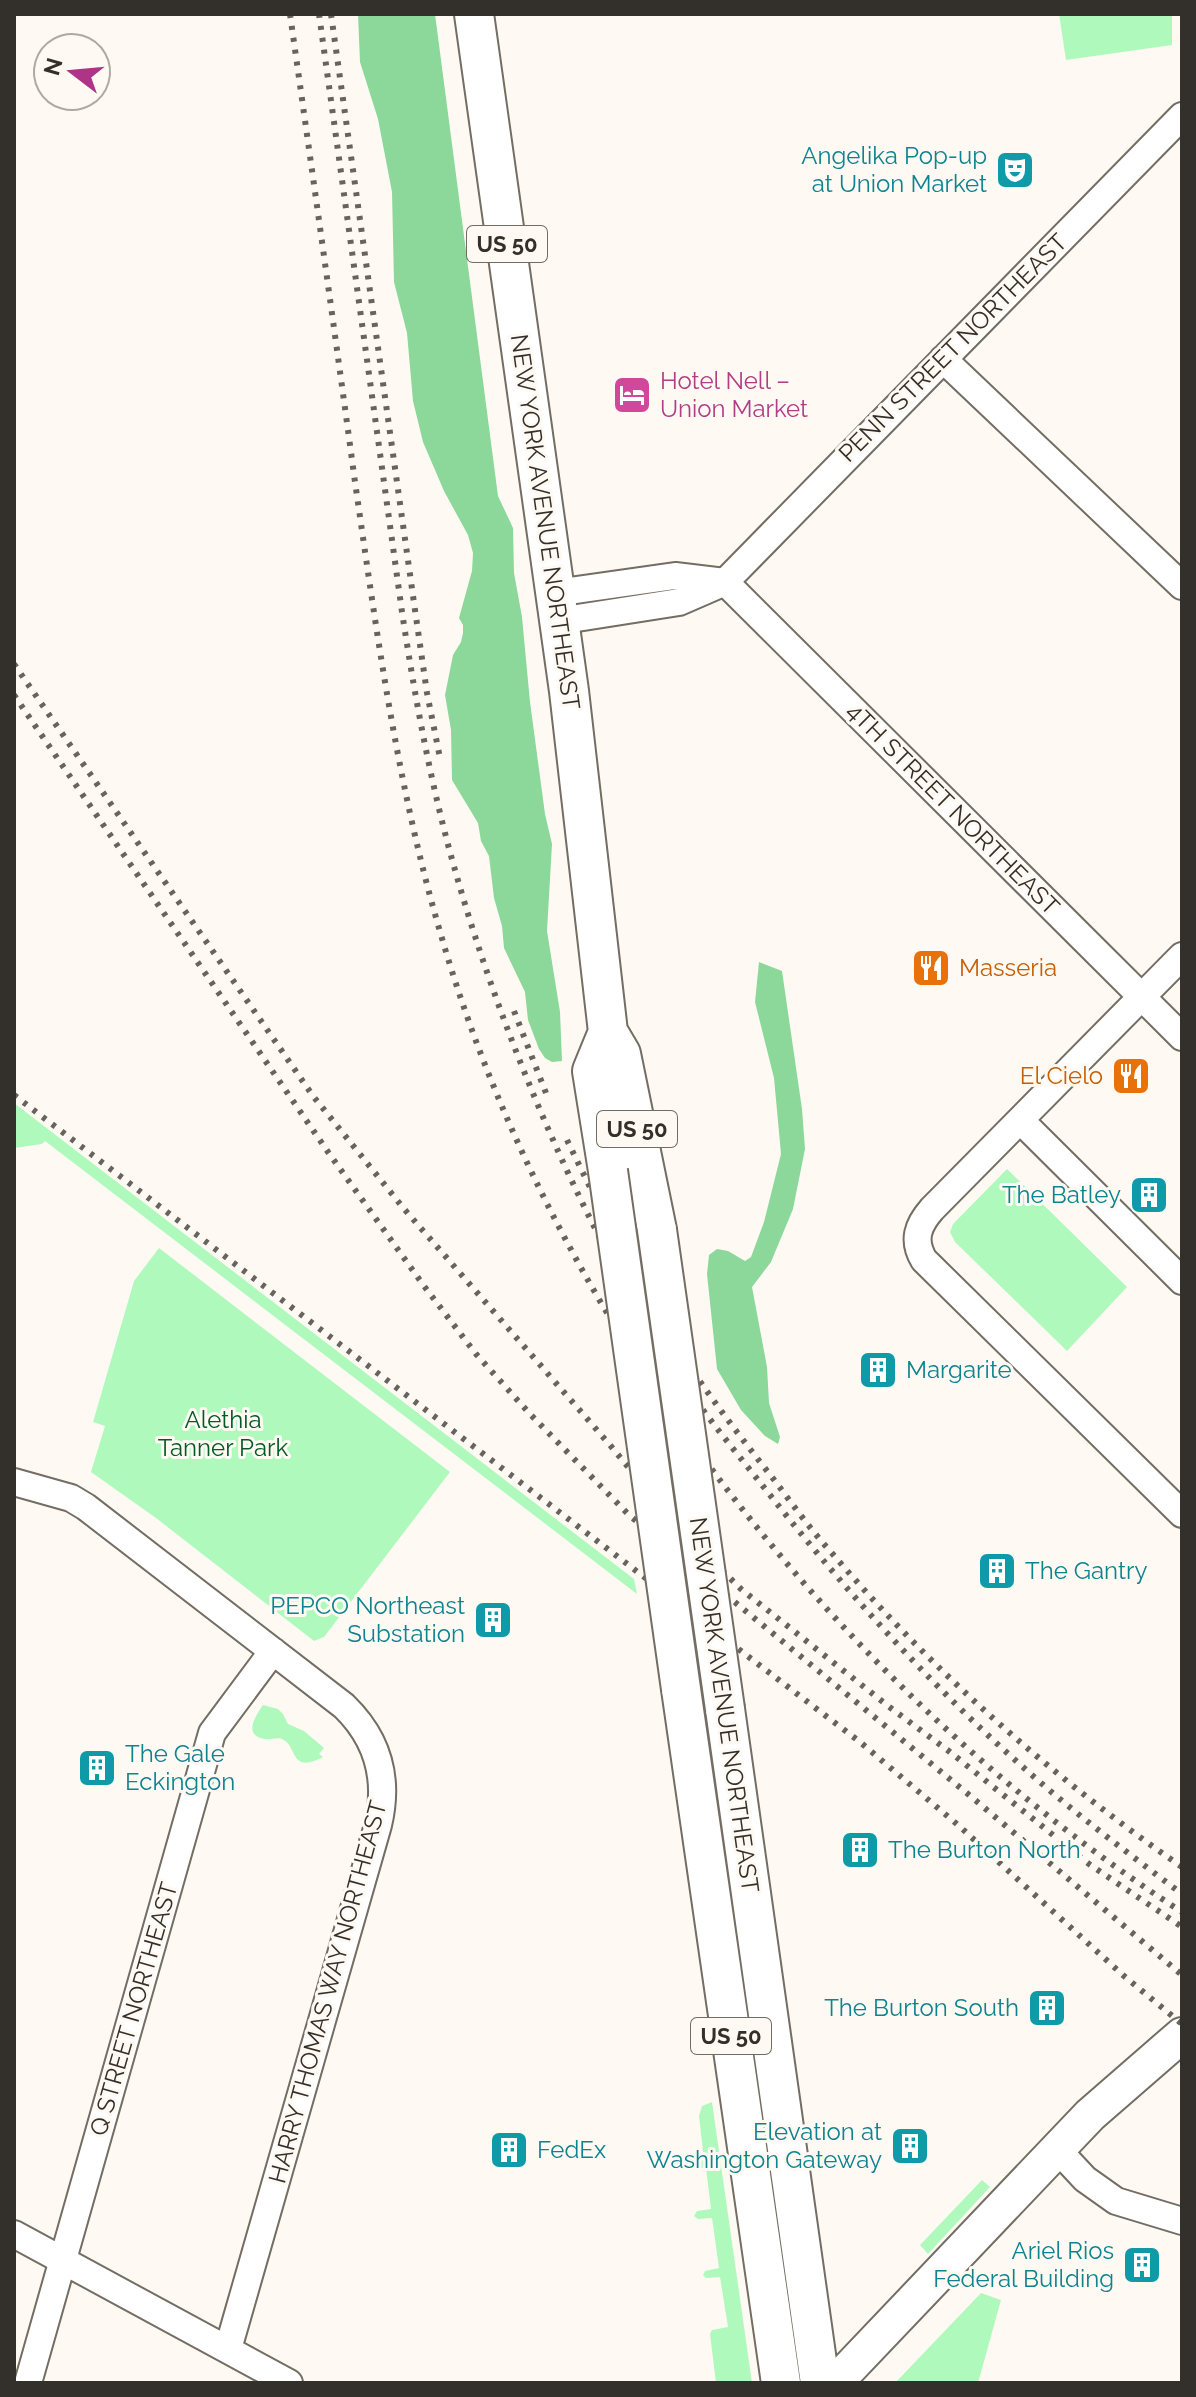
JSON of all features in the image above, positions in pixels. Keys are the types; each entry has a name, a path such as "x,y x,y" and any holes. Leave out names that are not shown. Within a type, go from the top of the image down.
{"highway":[{"name":"NEW YORK AVENUE NORTHEAST","path":"474,14 580,779 608,1032 621,1054 657,1230 820,2383"},
{"name":"NEW YORK AVENUE NORTHEAST","path":"608,1032 592,1071 781,2383"}],"main road":[{"path":"865,2383 1065,2157 1090,2115 1182,2035"},
{"path":"835,2383 1065,2157 1106,2130 1182,2042"}],"street":[{"name":"PENN STREET NORTHEAST","path":"725,582 1182,116"},
{"path":"943,359 1182,586"},
{"path":"557,607 679,602 725,582"},
{"name":"4TH STREET NORTHEAST","path":"725,582 1182,1037"},
{"path":"1182,956 932,1209 919,1228 917,1241 924,1260 1182,1514"},
{"path":"1020,1120 1182,1281"},
{"name":"HARRY THOMAS WAY NORTHEAST","path":"14,1482 71,1498 86,1507 356,1717 373,1745 382,1777 378,1825 228,2349"},
{"name":"Q STREET NORTHEAST","path":"28,2383 212,1733 273,1651"},
{"path":"1065,2157 1100,2192 1116,2201 1182,2221"},
{"path":"14,2234 289,2383"}],"green space":[{"path":"358,14 435,14 498,496 513,528 514,573 545,814 552,844 547,931 560,1012 562,1061 552,1062 539,1049 528,1020 525,992 504,948 489,856 481,841 478,823 452,780 451,730 445,695 453,655 463,633 459,618 472,571 473,553 468,535 444,491 423,442 413,401 407,333 394,282 392,192 378,119 360,62"},
{"path":"1059,14 1172,14 1172,45 1066,60"},
{"path":"759,962 782,971 805,1149 793,1209 771,1262 752,1287 767,1367 769,1403 780,1437 778,1444 765,1436 741,1410 717,1369 707,1274 709,1255 717,1249 728,1251 745,1261 751,1257 764,1222 781,1154 774,1078 755,1002"},
{"path":"14,1103 634,1579 637,1594 45,1141 14,1148"},
{"path":"1007,1169 1127,1287 1067,1351 955,1242 950,1232 953,1224"},
{"name":"Alethia Tanner Park","path":"159,1248 450,1472 324,1637 314,1641 156,1518 91,1472 105,1426 93,1422 134,1281"},
{"path":"263,1705 278,1709 288,1724 304,1731 324,1748 319,1754 323,1757 305,1763 296,1758 284,1740 265,1739 254,1734 253,1725"},
{"path":"712,2102 752,2383 716,2383 710,2334 712,2330 728,2327 720,2277 706,2278 703,2275 705,2271 719,2268 712,2218 698,2219 694,2216 697,2211 711,2209 706,2168 689,2166 704,2160 699,2116 702,2106"},
{"path":"982,2180 990,2187 928,2254 920,2245"},
{"path":"981,2293 1001,2300 978,2383 895,2383"}],"railway":[{"path":"290,14 372,596 412,823 441,935 491,1080 556,1222 635,1358 726,1488 827,1609 938,1721 1057,1823 1182,1912"},
{"path":"319,14 402,612 431,774 474,934 521,1065 548,1129 609,1255 677,1373 796,1527 889,1635 989,1736 1062,1801 1182,1894"},
{"path":"331,14 427,693 440,758"},
{"path":"14,664 313,1096 405,1210 675,1524 741,1589 888,1706 1089,1864 1182,1927"},
{"path":"14,695 328,1152 424,1286 476,1354 530,1414 629,1515 1182,1975"},
{"path":"514,1011 546,1093"},
{"path":"14,1095 860,1742 1182,2024"},
{"path":"567,1140 654,1310 688,1364 824,1544 911,1640 996,1721 1087,1797 1182,1867"}],"place":[{"name":"Angelika Pop-up at Union Market","path":"1015,170"},
{"name":"Hotel Nell – Union Market","path":"632,395"},
{"name":"Masseria","path":"931,968"},
{"name":"El Cielo","path":"1131,1076"},
{"name":"The Batley","path":"1149,1195"},
{"name":"Margarite","path":"878,1370"},
{"name":"The Gantry","path":"997,1571"},
{"name":"PEPCO Northeast Substation","path":"493,1620"},
{"name":"The Gale Eckington","path":"97,1768"},
{"name":"The Burton North","path":"860,1850"},
{"name":"The Burton South","path":"1047,2008"},
{"name":"Elevation at Washington Gateway","path":"910,2146"},
{"name":"FedEx","path":"509,2150"},
{"name":"Ariel Rios Federal Building","path":"1142,2265"}]}
